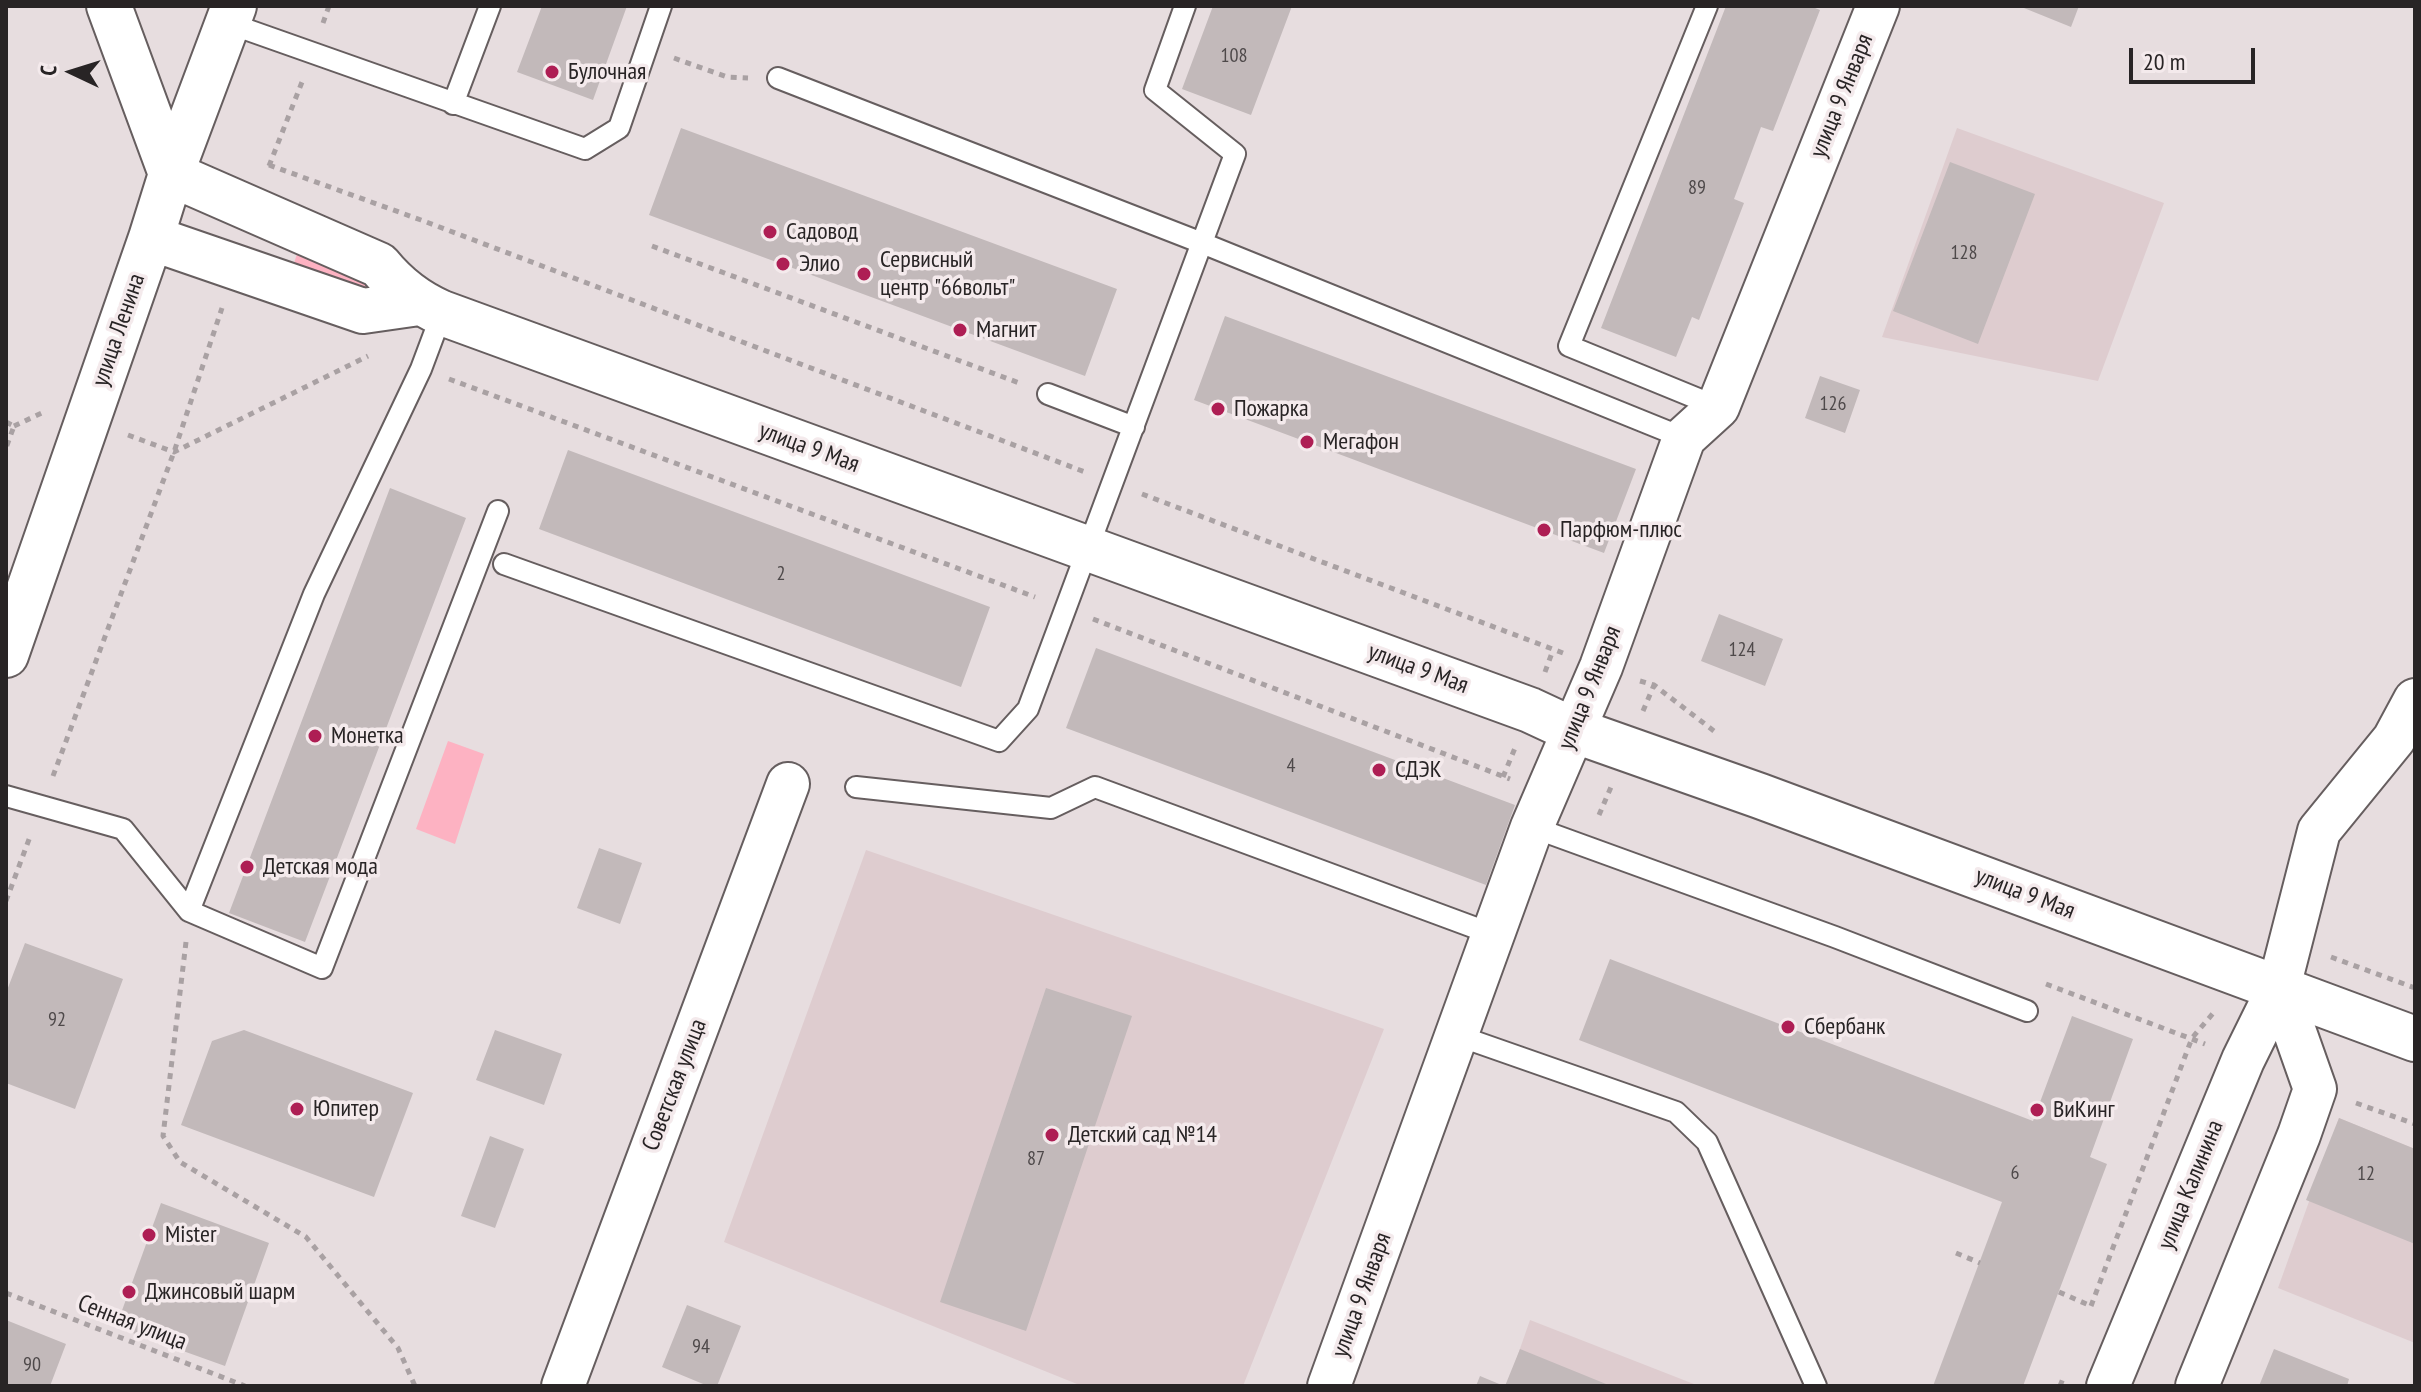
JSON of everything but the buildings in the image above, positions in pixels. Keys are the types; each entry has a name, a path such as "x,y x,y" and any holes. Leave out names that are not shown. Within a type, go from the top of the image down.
{"street":[{"path":"109,6 171,174"},
{"name":"улица 9 Января","path":"1329,1386 1532,827 1601,667 1684,438 1718,407 1878,6"},
{"name":"улица Ленина","path":"6,655 171,174 231,15"},
{"name":"улица 9 Мая","path":"171,174 379,265 392,281 430,308 1530,710 1573,730 1760,796 2415,1039"},
{"name":"улица 9 Мая","path":"151,238 363,311 430,308"},
{"name":"улица Калинина","path":"2108,1386 2243,1060 2262,982 2291,942 2319,831 2394,739 2415,700"},
{"name":"Советская улица","path":"563,1386 788,784"},
{"path":"2197,1386 2315,1089 2262,982"}],"lane":[{"path":"453,104 490,6"},
{"path":"231,15 312,54 585,149 619,128 661,6"},
{"path":"504,564 999,741 1028,709 1235,154 1155,90 1185,6"},
{"path":"1707,6 1569,346 1718,407"},
{"path":"778,78 1202,243 1684,438"},
{"path":"189,911 314,594 421,369 430,308"},
{"path":"1048,394 1134,427"},
{"path":"6,796 123,829 189,911 322,968 498,511"},
{"path":"856,787 1051,808 1095,787 1492,934"},
{"path":"1532,827 1835,937 2027,1011"},
{"path":"1456,1035 1676,1112 1707,1142 1816,1386"}],"path":[{"path":"254,210 329,6"},
{"path":"680,60 727,77"},
{"path":"269,165 1654,685 1724,739"},
{"path":"652,246 1048,394"},
{"path":"6,901 174,452 235,267"},
{"path":"6,422 14,426 6,448"},
{"path":"189,911 163,1136 180,1162 306,1237 398,1348 415,1386"},
{"path":"2291,942 2415,988"},
{"path":"2059,1292 2091,1306 2192,1038 2262,982"},
{"path":"2388,1114 2415,1124"},
{"path":"1956,1253 1980,1263"},
{"name":"Сенная улица","path":"6,1293 245,1386"}],"shaded area":[{"path":"1957,128 2164,203 2098,381 1882,337"},
{"path":"304,253 376,279 376,296 293,266 297,254"},
{"path":"448,741 484,754 455,844 416,829"},
{"name":"Детский сад №14","path":"866,850 1384,1029 1243,1386 1082,1386 724,1242"},
{"path":"2339,1118 2415,1149 2415,1343 2278,1288"},
{"path":"1530,1320 1699,1386 1507,1386"}],"place":[{"name":"Булочная","path":"552,72"},
{"name":"Садовод","path":"770,232"},
{"name":"Элио","path":"783,264"},
{"name":"Сервисный центр \"66вольт\"","path":"864,274"},
{"name":"Магнит","path":"960,330"},
{"name":"Пожарка","path":"1218,409"},
{"name":"Мегафон","path":"1307,442"},
{"name":"Парфюм-плюс","path":"1544,530"},
{"name":"Монетка","path":"315,736"},
{"name":"СДЭК","path":"1379,770"},
{"name":"Детская мода","path":"247,867"},
{"name":"Сбербанк","path":"1788,1027"},
{"name":"Юпитер","path":"297,1109"},
{"name":"ВиКинг","path":"2037,1110"},
{"name":"Детский сад №14","path":"1052,1135"},
{"name":"Mister","path":"149,1235"},
{"name":"Джинсовый шарм","path":"129,1292"}]}
